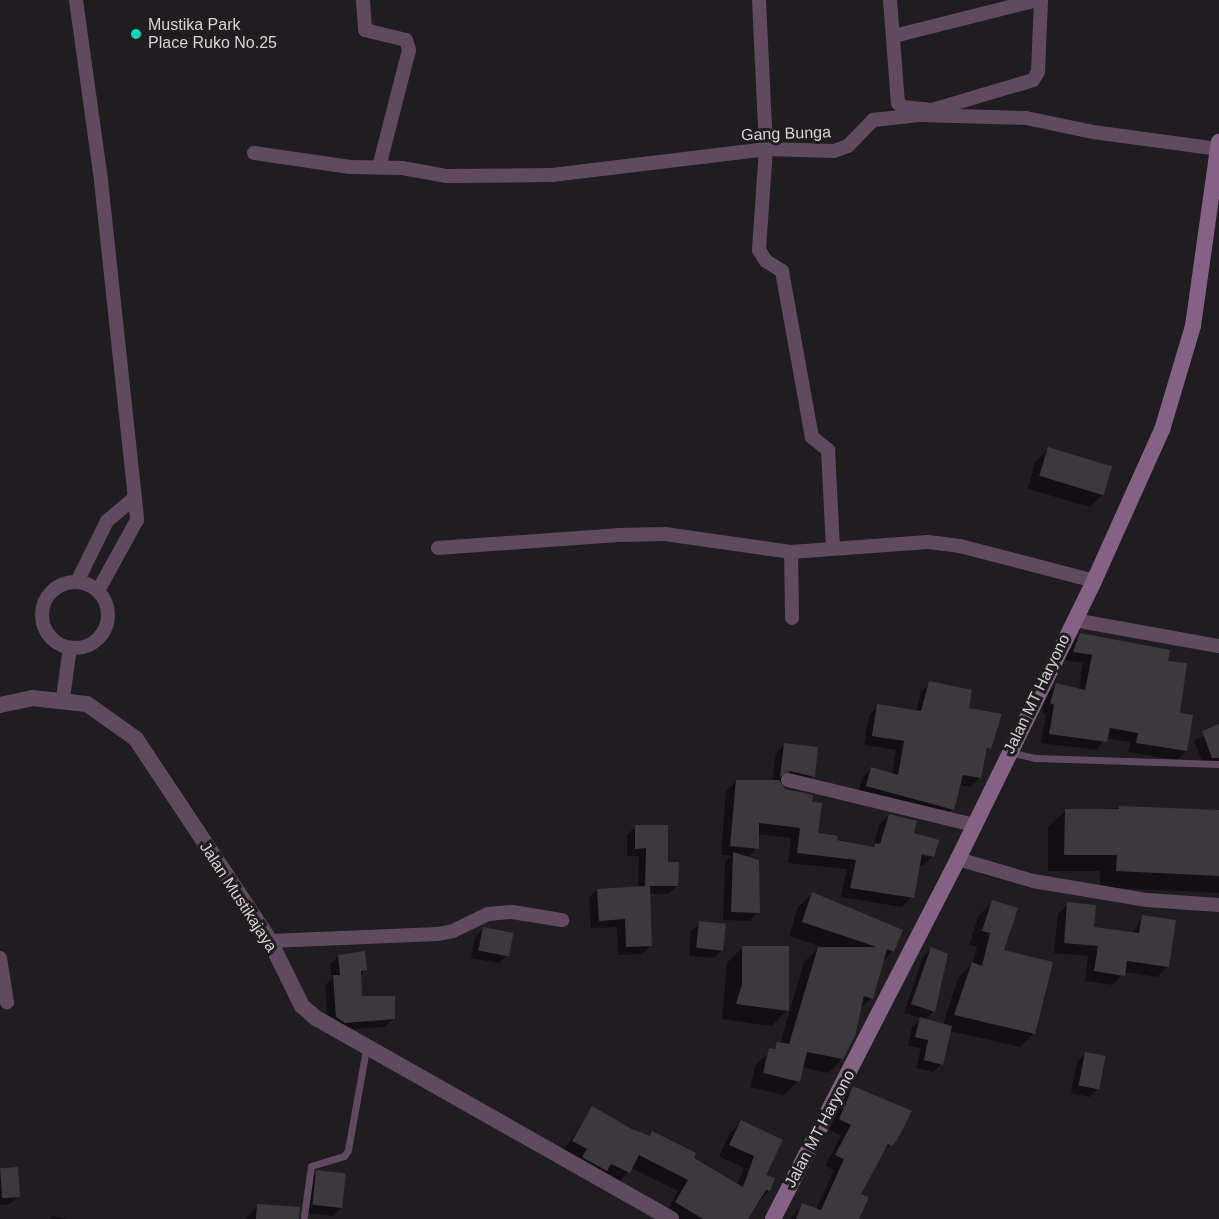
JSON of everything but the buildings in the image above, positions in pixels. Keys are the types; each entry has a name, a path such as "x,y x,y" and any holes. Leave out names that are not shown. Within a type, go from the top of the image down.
{"main road":[{"name":"Jalan MT Haryono","path":"773,1219 958,859 1008,752 1094,581 1178,387 1193,326 1218,145"}],"street":[{"path":"76,0 102,193 132,500 137,520 135,528 98,591"},
{"path":"363,0 365,30 406,40 410,50 379,167"},
{"path":"759,0 766,149 759,250 766,261 782,271 812,437 828,450 833,548"},
{"path":"890,0 898,103 910,109 932,110 1033,80 1038,72 1039,0 894,36"},
{"name":"Gang Bunga","path":"254,153 350,167 379,167 447,176 552,175 766,149 834,151 848,146 873,120 919,115 1026,118 1093,132 1218,145"},
{"path":"77,582 107,520 132,500"},
{"path":"438,548 665,534 791,552 895,542 960,546 1094,581"},
{"path":"791,552 792,618"},
{"path":"77,582 98,591 108,609 105,629 90,644 70,647 49,634 42,611 54,589 77,582"},
{"path":"1074,620 1219,646"},
{"path":"63,699 70,647"},
{"name":"Jalan Mustikajaya","path":"0,705 32,698 63,699 87,704 136,739 270,941 302,1006 366,1049 671,1219"},
{"path":"788,780 974,825"},
{"path":"958,859 1033,881 1147,900 1219,905"},
{"path":"270,941 438,934 453,931 488,914 512,912 562,920"},
{"path":"0,958 8,1002"}],"lane":[{"path":"1008,752 1036,758 1219,765"},
{"path":"304,1216 310,1166 344,1156 348,1150 366,1049"}],"place":[{"name":"Mustika Park Place Ruko No.25","path":"136,34"}]}
